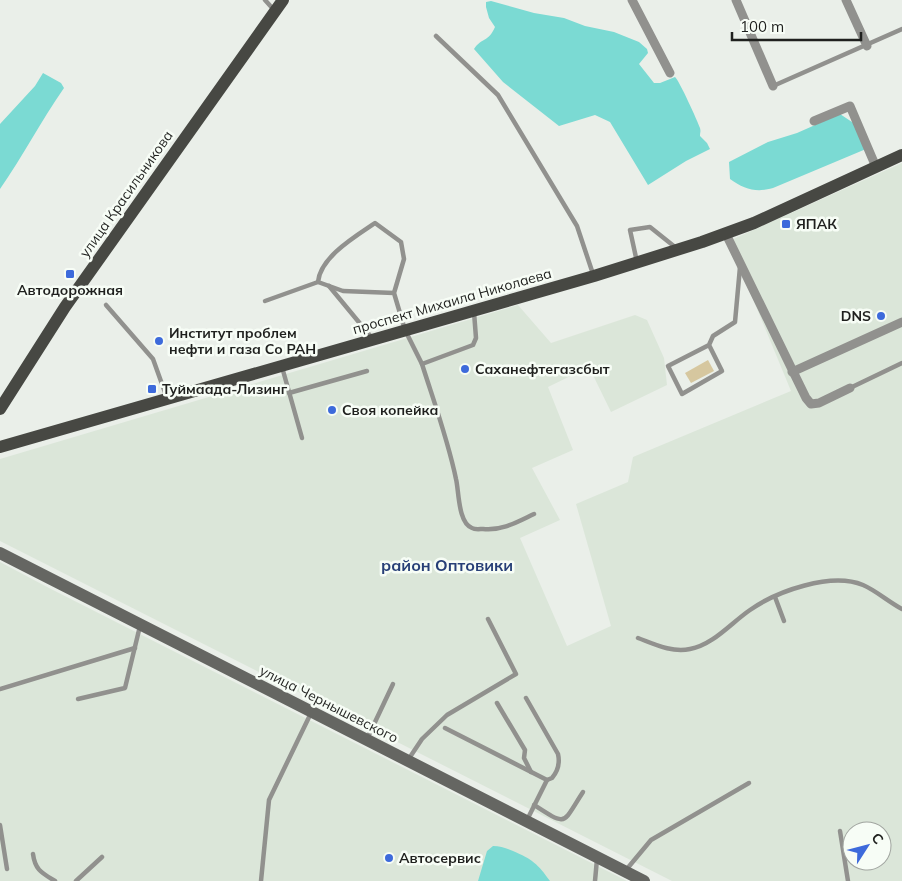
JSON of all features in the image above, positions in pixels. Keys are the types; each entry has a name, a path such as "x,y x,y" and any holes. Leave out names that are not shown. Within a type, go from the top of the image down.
{"main road":[{"name":"улица Красильникова","path":"0,409 65,307 279,5"},
{"name":"проспект Михаила Николаева","path":"0,447 594,276 678,250 754,223 902,155"},
{"name":"улица Чернышевского","path":"0,553 644,881"}],"street":[{"path":"632,0 670,73"},
{"path":"736,0 773,86"},
{"path":"846,0 867,46"},
{"path":"814,121 850,106 876,167"},
{"path":"726,234 806,398 811,404 819,403 850,388"},
{"path":"792,372 902,322"}],"lane":[{"path":"265,0 279,5"},
{"path":"773,86 902,29"},
{"path":"436,36 498,96 577,226 594,276"},
{"path":"318,282 319,274 339,248 375,223 401,242 404,259 394,293 405,330 422,364 444,433 456,479 462,518 472,528 494,530 506,527 534,514"},
{"path":"638,262 630,230 650,227 678,250"},
{"path":"709,345 722,371 682,394 668,366 709,345 713,336 735,322 740,263"},
{"path":"265,301 318,282 343,291 394,293"},
{"path":"328,285 373,339"},
{"path":"106,304 153,359 167,399"},
{"path":"422,364 473,345 476,338 474,310"},
{"path":"850,388 902,363"},
{"path":"281,366 302,438"},
{"path":"289,393 368,371"},
{"path":"638,638 666,648 690,650 709,642 751,609 775,597 809,584 839,580 863,585 902,609"},
{"path":"775,597 784,621"},
{"path":"408,761 422,739 447,715 516,674 488,619"},
{"path":"78,699 125,688 140,625"},
{"path":"0,689 135,648"},
{"path":"366,740 393,684"},
{"path":"526,698 558,754 559,762 554,777 547,780 526,821"},
{"path":"497,703 524,750 524,758 532,772"},
{"path":"261,881 269,800 312,712"},
{"path":"445,728 547,780"},
{"path":"625,871 651,840 750,783"},
{"path":"534,805 556,820 562,820 567,817 583,792"},
{"path":"0,825 6,869"},
{"path":"840,831 848,881"},
{"path":"33,854 34,865 55,881"},
{"path":"76,881 102,856"},
{"path":"596,881 598,858"}],"shaded area":[{"path":"902,163 902,881 672,881 0,541 0,459 518,305 551,343 635,315 647,320 664,358 667,385 611,412 589,367 548,387 573,450 532,468 560,520 520,538 567,646 611,626 576,504 628,482 633,457 791,391 729,241"},
{"path":"708,360 714,371 691,383 685,373"},
{"path":"0,562 49,588 627,881 0,881"}],"water":[{"path":"491,1 534,13 564,18 585,26 614,32 639,42 647,49 648,53 639,64 654,83 660,83 675,77 699,124 700,136 710,149 686,161 648,185 610,122 595,115 559,126 503,82 474,49 490,36 495,27 489,18 486,7 486,2"},
{"path":"43,73 61,83 64,88 0,189 0,124 35,86"},
{"path":"840,114 858,126 866,149 773,188 750,189 730,179 729,162 768,142 797,133"},
{"path":"493,846 508,849 530,860 538,866 550,881 478,881 487,851"}],"place":[{"name":"ЯПАК","path":"786,224"},
{"name":"Автодорожная","path":"70,274"},
{"name":"DNS","path":"881,316"},
{"name":"Институт проблем нефти и газа Со РАН","path":"159,341"},
{"name":"Саханефтегазсбыт","path":"465,369"},
{"name":"Туймаада-Лизинг","path":"152,389"},
{"name":"Своя копейка","path":"332,410"},
{"name":"Автосервис","path":"389,858"}],"district":[{"name":"район Оптовики","path":"447,565"}]}
